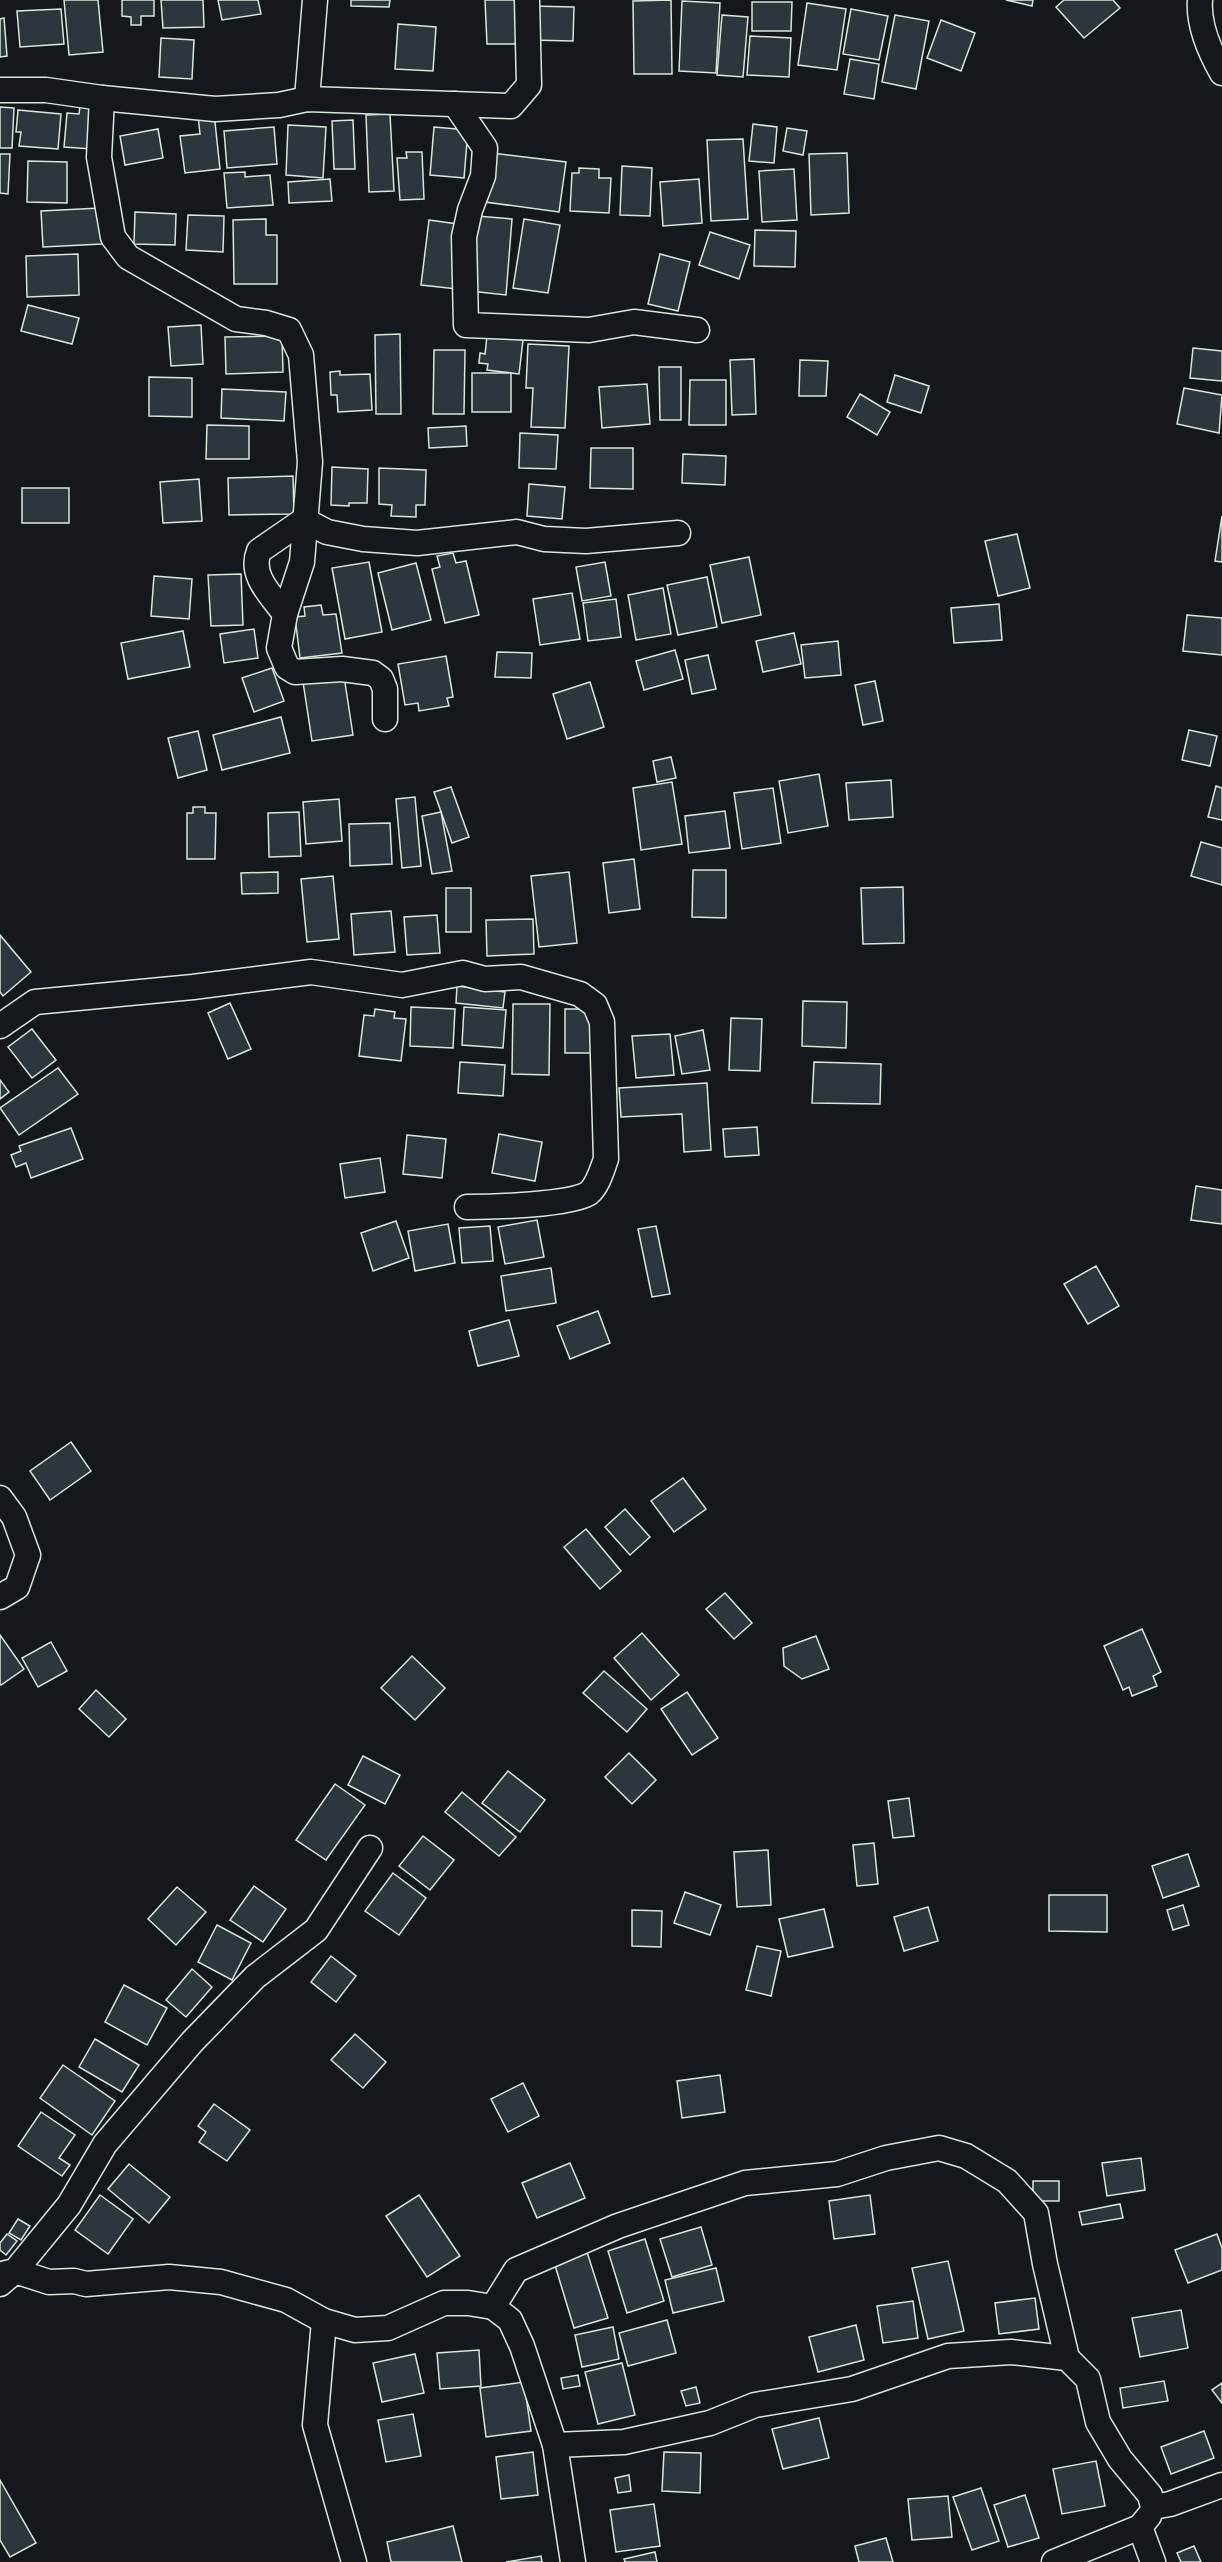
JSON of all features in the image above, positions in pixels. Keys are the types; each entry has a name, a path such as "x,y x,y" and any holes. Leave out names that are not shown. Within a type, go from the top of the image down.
{"street":[{"path":"308,99 315,0"},
{"path":"0,90 46,90 215,109 279,105 308,99 511,106 529,85 527,0"},
{"path":"1200,0 1199,9 1209,51 1222,73"},
{"path":"102,98 99,157 113,237 128,257 236,320 266,323 289,330 302,355 310,462 302,562 285,614 279,648 287,667 295,672 342,669 373,673 381,679 385,689 385,719"},
{"path":"456,105 485,148 483,176 470,210 464,237 466,325 589,330 634,322 697,330"},
{"path":"304,520 327,532 363,539 417,543 517,532 544,538 586,541 678,533"},
{"path":"285,614 257,575 256,558 259,551 304,520"},
{"path":"0,1026 35,1002 193,987 311,972 402,984 463,972 485,979 521,977 580,994 595,1005 602,1022 606,1159 600,1177 588,1193 562,1201 467,1207"},
{"path":"0,1498 14,1517 28,1555 17,1587 0,1597"},
{"path":"5,2277 69,2205 105,2144 192,2042 255,1977 316,1929 370,1848"},
{"path":"493,2307 516,2270 618,2226 745,2183 837,2174 886,2158 939,2148 966,2156 1007,2181 1036,2213 1045,2264 1067,2358 1088,2379 1098,2422 1120,2459 1150,2495 1146,2517 1153,2562"},
{"path":"5,2277 49,2282 74,2280 86,2284 169,2277 221,2282 286,2301 324,2321 354,2330 388,2328 444,2303 468,2303 493,2307 510,2320 522,2346 555,2445 573,2562"},
{"path":"324,2321 315,2425 354,2562"},
{"path":"555,2445 624,2442 710,2423 755,2405 852,2389 948,2356 1011,2352 1067,2358"},
{"path":"1054,2562 1170,2504 1222,2485"}],"building":[{"path":"64,0 98,0 103,52 69,55"},
{"path":"122,0 154,0 154,16 141,16 141,25 131,25 131,17 122,16"},
{"path":"161,0 203,0 204,27 163,28"},
{"path":"218,0 258,0 261,14 222,20"},
{"path":"351,0 390,0 389,7 351,6"},
{"path":"485,0 516,0 517,44 487,44"},
{"path":"671,0 672,74 634,74 633,1"},
{"path":"1006,0 1033,0 1032,6"},
{"path":"1064,0 1113,0 1120,8 1084,38 1056,7"},
{"path":"682,1 720,3 716,73 679,71"},
{"path":"752,2 792,2 791,31 752,31"},
{"path":"807,3 846,9 837,70 798,65"},
{"path":"530,6 574,7 573,41 530,40"},
{"path":"61,9 64,44 20,47 17,11"},
{"path":"851,9 888,16 879,60 843,54"},
{"path":"722,15 748,17 743,77 717,75"},
{"path":"895,15 929,21 916,89 882,82"},
{"path":"4,18 7,56 0,57 0,19"},
{"path":"941,20 975,33 961,71 927,58"},
{"path":"398,24 436,27 433,71 395,69"},
{"path":"750,36 791,38 789,77 747,75"},
{"path":"161,38 194,40 192,79 159,77"},
{"path":"850,59 879,64 874,99 844,94"},
{"path":"80,106 94,107 91,149 64,147 67,113 79,114"},
{"path":"0,107 14,108 12,148 0,148"},
{"path":"18,110 61,114 58,149 19,146 21,132 16,132"},
{"path":"214,113 220,169 185,173 180,136 200,134 198,115"},
{"path":"390,114 394,191 369,192 366,115"},
{"path":"353,120 355,169 334,169 332,121"},
{"path":"753,124 777,127 774,163 749,161"},
{"path":"288,125 326,127 323,178 286,175"},
{"path":"274,127 277,164 227,168 224,131"},
{"path":"434,127 468,130 464,178 430,175"},
{"path":"787,128 807,131 803,155 783,151"},
{"path":"158,129 163,158 125,165 120,136"},
{"path":"743,139 748,219 711,221 707,140"},
{"path":"406,152 422,152 424,199 400,200 397,158 407,158"},
{"path":"492,153 566,162 559,212 485,202"},
{"path":"847,153 849,213 811,215 809,154"},
{"path":"0,154 10,154 8,194 0,193"},
{"path":"28,161 67,162 67,203 27,202"},
{"path":"622,166 652,168 650,216 620,215"},
{"path":"579,168 599,169 599,178 611,178 609,213 570,211 572,173 579,173"},
{"path":"794,169 797,220 762,222 759,171"},
{"path":"245,172 245,177 270,175 273,205 227,208 224,173"},
{"path":"330,179 332,201 289,203 288,182"},
{"path":"699,179 702,223 663,226 660,182"},
{"path":"100,208 102,244 43,247 41,211"},
{"path":"135,212 176,214 175,245 134,244"},
{"path":"188,215 224,216 223,252 186,250"},
{"path":"477,216 512,219 506,295 470,291"},
{"path":"266,219 266,235 277,235 277,284 234,284 233,220"},
{"path":"524,219 560,225 548,293 513,288"},
{"path":"429,220 465,225 457,289 421,285"},
{"path":"755,230 796,231 795,267 754,266"},
{"path":"710,232 750,245 739,279 699,265"},
{"path":"78,254 79,295 27,297 26,256"},
{"path":"660,254 690,262 678,311 648,304"},
{"path":"28,305 79,318 72,344 21,331"},
{"path":"201,325 203,364 171,366 168,327"},
{"path":"400,334 401,414 376,414 375,335"},
{"path":"282,336 283,372 226,374 225,337"},
{"path":"487,336 523,340 519,374 487,370 488,364 479,363 480,353 485,354"},
{"path":"528,344 569,346 565,428 531,427 533,388 526,388"},
{"path":"1193,348 1222,351 1222,381 1190,378"},
{"path":"434,350 465,350 464,414 433,414"},
{"path":"754,359 756,414 732,415 730,360"},
{"path":"800,360 828,361 826,396 799,396"},
{"path":"659,367 681,367 681,420 660,420"},
{"path":"340,371 340,375 370,374 372,410 338,412 337,395 331,395 330,372"},
{"path":"472,373 511,373 511,412 472,412"},
{"path":"895,375 929,386 921,413 887,402"},
{"path":"149,377 192,378 192,417 149,416"},
{"path":"690,380 726,380 726,425 689,425"},
{"path":"647,384 650,424 602,428 599,387"},
{"path":"1184,388 1222,395 1219,433 1177,424"},
{"path":"222,389 286,392 284,421 221,418"},
{"path":"860,394 890,412 877,435 847,417"},
{"path":"207,425 249,426 249,459 206,459"},
{"path":"466,426 467,446 429,448 428,428"},
{"path":"520,433 558,435 556,469 519,468"},
{"path":"591,448 633,448 633,489 590,488"},
{"path":"683,454 726,456 725,485 682,483"},
{"path":"332,467 368,469 367,503 349,503 349,506 331,505"},
{"path":"379,468 426,470 425,505 416,505 416,517 391,516 392,505 379,504"},
{"path":"293,476 294,514 229,515 228,478"},
{"path":"199,479 202,521 163,523 160,482"},
{"path":"529,484 565,487 562,519 527,516"},
{"path":"22,488 69,488 69,523 22,523"},
{"path":"1222,516 1222,562 1215,561"},
{"path":"1017,534 1030,588 998,596 985,541"},
{"path":"453,553 456,563 466,561 479,615 445,623 432,569 440,567 437,556"},
{"path":"749,557 761,615 722,623 710,565"},
{"path":"369,562 382,632 345,639 332,568"},
{"path":"605,562 611,596 582,601 576,567"},
{"path":"416,563 431,620 392,630 378,573"},
{"path":"241,574 243,625 211,626 208,575"},
{"path":"154,576 192,579 189,619 151,616"},
{"path":"707,577 717,627 678,635 667,585"},
{"path":"663,588 671,634 636,640 628,595"},
{"path":"572,593 580,639 540,645 533,599"},
{"path":"616,599 621,637 588,641 583,603"},
{"path":"999,604 1002,640 954,643 951,608"},
{"path":"321,605 323,615 336,614 342,653 300,658 295,617 305,616 304,607"},
{"path":"1187,615 1222,618 1222,655 1183,651"},
{"path":"254,629 258,658 224,663 220,634"},
{"path":"183,631 190,667 128,679 121,643"},
{"path":"794,633 801,664 763,672 756,641"},
{"path":"838,641 841,675 805,678 801,645"},
{"path":"675,650 683,679 644,690 636,661"},
{"path":"497,652 532,653 531,678 495,677"},
{"path":"708,655 716,689 692,694 685,660"},
{"path":"446,656 453,697 447,698 449,706 419,711 418,703 405,705 398,664"},
{"path":"272,668 284,701 254,712 242,678"},
{"path":"344,676 353,735 312,741 303,682"},
{"path":"875,681 883,721 863,725 855,685"},
{"path":"590,682 604,727 567,739 553,694"},
{"path":"281,717 290,753 222,770 213,735"},
{"path":"1189,730 1217,736 1210,766 1182,760"},
{"path":"198,731 207,770 178,778 168,738"},
{"path":"671,757 676,778 657,782 653,761"},
{"path":"819,774 828,826 788,833 779,781"},
{"path":"891,780 893,817 849,820 846,783"},
{"path":"672,782 682,844 641,850 633,788"},
{"path":"1216,786 1222,788 1222,820 1208,817"},
{"path":"451,787 469,837 452,843 434,792"},
{"path":"773,788 781,843 742,849 734,793"},
{"path":"415,797 421,866 402,868 396,799"},
{"path":"339,799 342,841 306,844 303,802"},
{"path":"193,807 205,807 205,813 216,813 215,859 187,859 187,813 193,813"},
{"path":"725,811 730,848 689,853 685,816"},
{"path":"299,812 301,856 269,857 268,813"},
{"path":"441,812 452,871 432,874 422,816"},
{"path":"390,823 392,864 350,866 349,824"},
{"path":"1201,842 1222,848 1222,885 1191,876"},
{"path":"634,859 640,909 609,913 603,863"},
{"path":"693,870 726,870 726,918 692,917"},
{"path":"278,872 278,893 242,894 241,873"},
{"path":"569,872 577,943 539,947 531,876"},
{"path":"333,876 339,939 307,942 301,879"},
{"path":"903,887 904,943 863,944 861,888"},
{"path":"446,888 471,888 471,932 446,932"},
{"path":"391,911 395,952 354,955 351,914"},
{"path":"437,915 440,953 407,955 404,917"},
{"path":"533,919 534,954 487,956 486,920"},
{"path":"0,935 31,972 3,996 0,992"},
{"path":"457,986 505,992 503,1008 456,1003"},
{"path":"803,1001 847,1002 846,1048 802,1046"},
{"path":"230,1003 251,1049 228,1059 208,1013"},
{"path":"513,1004 550,1004 549,1075 512,1074"},
{"path":"411,1007 455,1009 453,1048 410,1046"},
{"path":"464,1007 506,1010 503,1048 462,1045"},
{"path":"375,1009 395,1012 394,1018 406,1019 401,1061 359,1056 364,1015 374,1016"},
{"path":"565,1009 591,1009 592,1053 565,1053"},
{"path":"731,1018 762,1019 760,1071 729,1070"},
{"path":"32,1029 56,1060 32,1078 8,1047"},
{"path":"703,1030 710,1070 682,1074 675,1036"},
{"path":"670,1034 674,1075 636,1078 632,1036"},
{"path":"460,1062 505,1065 503,1096 458,1093"},
{"path":"814,1062 881,1064 880,1104 812,1103"},
{"path":"58,1068 78,1094 19,1135 0,1108"},
{"path":"0,1080 9,1092 0,1099"},
{"path":"707,1083 711,1150 684,1152 682,1114 621,1117 619,1088"},
{"path":"757,1127 759,1155 725,1157 723,1129"},
{"path":"71,1128 83,1159 31,1178 26,1163 16,1167 11,1155 21,1151 19,1146"},
{"path":"499,1134 542,1142 535,1181 492,1173"},
{"path":"407,1135 446,1139 442,1178 403,1174"},
{"path":"380,1158 385,1192 345,1198 340,1164"},
{"path":"1196,1186 1222,1190 1222,1224 1191,1220"},
{"path":"537,1220 544,1257 505,1264 498,1227"},
{"path":"396,1221 409,1258 373,1271 361,1233"},
{"path":"448,1224 455,1263 415,1271 408,1231"},
{"path":"490,1226 493,1261 462,1263 459,1228"},
{"path":"656,1226 670,1294 652,1297 638,1229"},
{"path":"1096,1266 1119,1306 1088,1324 1064,1284"},
{"path":"551,1268 556,1303 506,1311 501,1276"},
{"path":"598,1311 610,1343 570,1359 557,1326"},
{"path":"509,1320 519,1356 478,1366 469,1331"},
{"path":"71,1442 91,1471 50,1500 30,1471"},
{"path":"683,1478 706,1509 674,1532 651,1501"},
{"path":"625,1509 650,1537 630,1555 605,1527"},
{"path":"586,1529 621,1571 600,1589 564,1547"},
{"path":"725,1593 752,1623 734,1639 706,1609"},
{"path":"1142,1629 1161,1672 1153,1676 1157,1686 1132,1696 1129,1687 1123,1690 1104,1646"},
{"path":"642,1633 679,1675 651,1700 614,1658"},
{"path":"0,1635 24,1669 1,1685 0,1684"},
{"path":"816,1636 829,1669 802,1679 784,1666 783,1648"},
{"path":"51,1642 67,1671 38,1687 22,1658"},
{"path":"412,1656 445,1688 415,1720 381,1688"},
{"path":"604,1671 647,1709 627,1732 583,1693"},
{"path":"96,1690 126,1719 109,1737 79,1709"},
{"path":"687,1692 718,1738 692,1755 661,1709"},
{"path":"629,1753 656,1780 632,1804 605,1777"},
{"path":"363,1756 400,1775 385,1804 348,1785"},
{"path":"508,1771 545,1800 520,1832 482,1803"},
{"path":"335,1784 365,1805 326,1860 296,1840"},
{"path":"462,1792 516,1837 499,1856 445,1812"},
{"path":"909,1798 914,1836 893,1838 888,1801"},
{"path":"423,1836 454,1860 430,1890 399,1866"},
{"path":"874,1843 878,1884 857,1886 853,1845"},
{"path":"768,1850 771,1905 737,1907 734,1852"},
{"path":"1188,1854 1199,1886 1163,1898 1152,1866"},
{"path":"393,1873 426,1898 399,1935 365,1911"},
{"path":"254,1886 286,1909 263,1942 230,1920"},
{"path":"177,1887 206,1912 176,1945 148,1919"},
{"path":"685,1892 721,1905 710,1935 674,1923"},
{"path":"1049,1895 1107,1895 1107,1932 1049,1931"},
{"path":"1183,1905 1189,1925 1173,1930 1167,1910"},
{"path":"928,1907 938,1941 904,1951 894,1917"},
{"path":"824,1909 833,1947 788,1957 779,1919"},
{"path":"632,1910 662,1911 661,1947 632,1946"},
{"path":"217,1925 251,1943 232,1980 198,1962"},
{"path":"757,1946 781,1951 771,1996 746,1990"},
{"path":"331,1956 356,1976 336,2002 311,1982"},
{"path":"192,1969 212,1987 186,2017 166,2000"},
{"path":"124,1985 167,2008 147,2045 105,2022"},
{"path":"355,2034 386,2062 363,2088 331,2060"},
{"path":"95,2039 139,2065 122,2092 79,2067"},
{"path":"63,2065 115,2101 92,2135 40,2098"},
{"path":"720,2075 725,2112 682,2118 677,2081"},
{"path":"523,2083 539,2116 508,2132 491,2099"},
{"path":"214,2104 250,2130 227,2161 199,2142 206,2132 198,2126"},
{"path":"41,2112 75,2135 59,2158 70,2165 62,2176 18,2146"},
{"path":"1141,2158 1145,2190 1107,2196 1102,2163"},
{"path":"570,2163 585,2198 537,2218 522,2183"},
{"path":"129,2164 170,2197 149,2223 108,2189"},
{"path":"1033,2181 1059,2181 1059,2201 1033,2201"},
{"path":"100,2195 133,2219 108,2254 75,2230"},
{"path":"419,2195 460,2256 427,2277 386,2216"},
{"path":"870,2195 875,2234 834,2239 829,2201"},
{"path":"1120,2204 1123,2218 1082,2225 1079,2212"},
{"path":"18,2219 30,2226 21,2240 9,2233"},
{"path":"701,2227 712,2265 672,2277 660,2239"},
{"path":"7,2234 17,2241 6,2255 0,2250 0,2243"},
{"path":"1217,2234 1222,2248 1222,2270 1188,2283 1175,2250"},
{"path":"645,2239 664,2301 627,2313 608,2251"},
{"path":"587,2252 608,2318 574,2328 554,2262"},
{"path":"948,2261 964,2331 928,2339 912,2268"},
{"path":"716,2268 724,2301 673,2313 665,2280"},
{"path":"1035,2298 1039,2329 999,2334 995,2303"},
{"path":"913,2301 918,2338 883,2343 877,2306"},
{"path":"1181,2310 1188,2348 1140,2357 1132,2318"},
{"path":"667,2320 676,2353 628,2366 619,2333"},
{"path":"856,2325 864,2360 818,2372 809,2337"},
{"path":"613,2327 619,2359 582,2367 575,2335"},
{"path":"479,2350 481,2386 440,2389 437,2353"},
{"path":"415,2354 424,2393 382,2402 373,2363"},
{"path":"622,2363 635,2415 598,2424 585,2372"},
{"path":"578,2375 580,2386 563,2389 561,2378"},
{"path":"1164,2381 1168,2401 1123,2408 1120,2388"},
{"path":"524,2382 531,2431 486,2437 480,2388"},
{"path":"1222,2383 1222,2403 1212,2390"},
{"path":"696,2387 700,2403 686,2406 681,2391"},
{"path":"413,2414 421,2456 386,2462 378,2420"},
{"path":"819,2418 829,2458 783,2469 772,2429"},
{"path":"1204,2431 1214,2458 1171,2474 1161,2447"},
{"path":"533,2452 538,2495 501,2499 496,2457"},
{"path":"664,2452 701,2453 700,2493 662,2491"},
{"path":"1096,2461 1105,2506 1062,2514 1053,2469"},
{"path":"629,2475 631,2491 618,2493 615,2478"},
{"path":"0,2480 36,2543 10,2557 0,2540"},
{"path":"981,2488 999,2541 972,2550 953,2497"},
{"path":"1025,2495 1039,2538 1008,2547 994,2505"},
{"path":"948,2496 952,2537 912,2540 908,2499"},
{"path":"654,2504 660,2546 616,2552 610,2510"},
{"path":"453,2526 462,2562 391,2562 387,2542"},
{"path":"886,2538 893,2562 859,2562 855,2546"},
{"path":"1194,2546 1201,2562 1181,2562 1177,2553"},
{"path":"655,2552 657,2562 625,2562 624,2559"},
{"path":"541,2556 542,2562 506,2562"}]}
